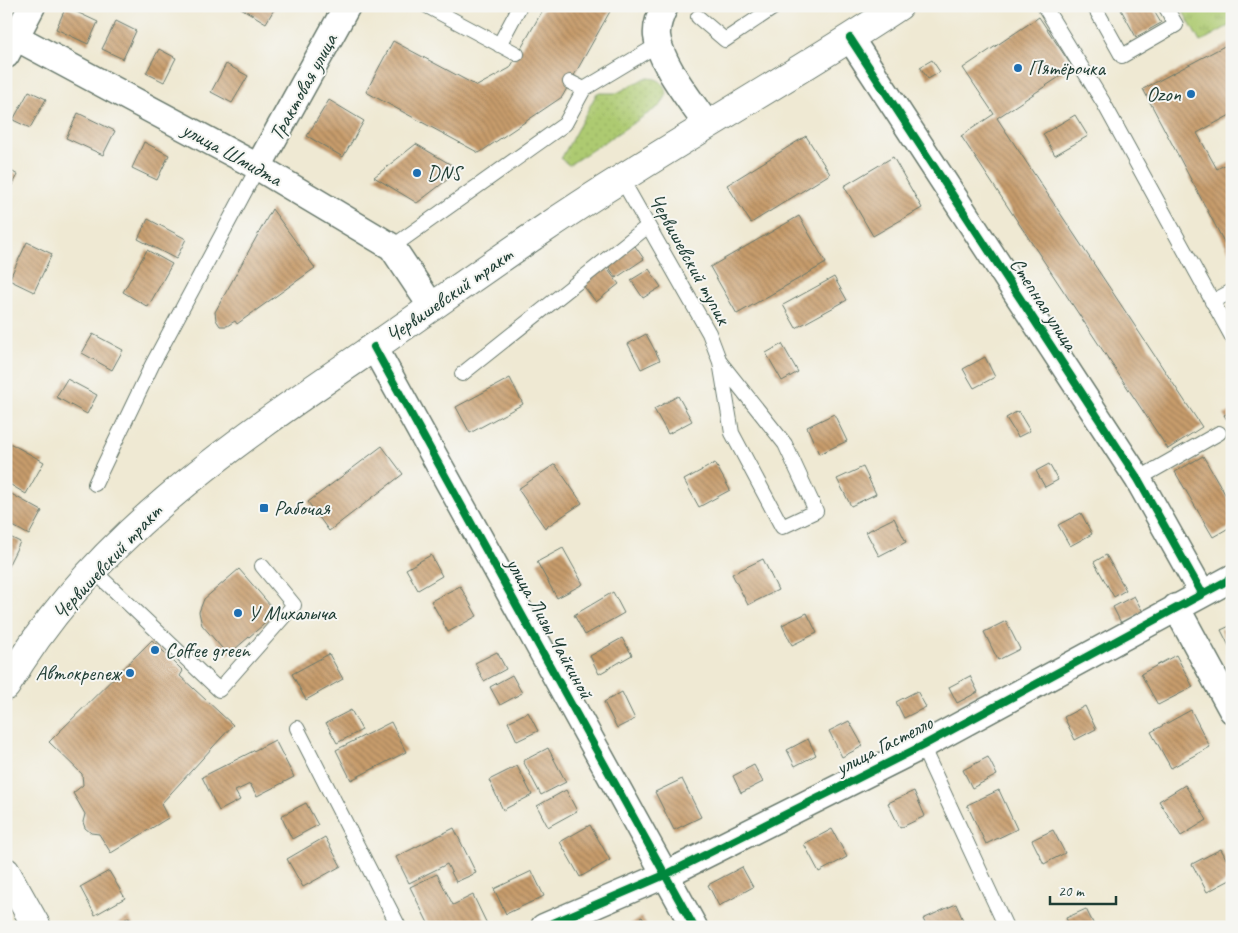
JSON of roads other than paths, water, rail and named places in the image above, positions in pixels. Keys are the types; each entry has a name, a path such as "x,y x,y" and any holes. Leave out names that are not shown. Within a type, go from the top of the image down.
{"main road":[{"name":"Червишевский тракт","path":"6,686 41,633 93,570 156,507 264,424 374,346 621,178 850,38 893,8"},
{"path":"6,872 35,923"},
{"path":"6,895 35,923"}],"street":[{"path":"10,41 32,6"},
{"name":"Трактовая улица","path":"258,167 347,6"},
{"path":"665,6 657,25 659,44 666,61 707,125"},
{"name":"Степная улица","path":"850,38 1138,479 1202,593"},
{"name":"улица Шмидта","path":"10,41 258,167 392,247 432,307"},
{"name":"улица Лизы Чайкиной","path":"374,346 667,874 694,927"},
{"name":"улица Гастелло","path":"544,927 667,874 922,746 1232,578"},
{"path":"1176,607 1232,710"}],"lane":[{"path":"427,6 517,54"},
{"path":"499,45 520,6"},
{"path":"698,17 725,40 776,6"},
{"path":"1044,6 1103,102 1232,337"},
{"path":"1094,6 1122,56 1176,25 1165,6"},
{"path":"392,247 565,124 584,90 659,44"},
{"path":"570,82 584,90"},
{"path":"95,484 152,365 258,167"},
{"name":"Червишевский тупик","path":"621,178 709,333 720,362 732,433 782,527 816,510 785,444 720,362"},
{"path":"462,374 648,226"},
{"path":"1212,302 1232,290"},
{"path":"1138,479 1218,433"},
{"path":"93,570 219,690 294,605 262,566"},
{"path":"297,728 399,927"},
{"path":"922,746 1006,927"}],"place":[{"name":"Пятёрочка","path":"1018,68"},
{"name":"Ozon","path":"1191,94"},
{"name":"DNS","path":"417,173"},
{"name":"Рабочая","path":"264,508"},
{"name":"У Михалыча","path":"238,613"},
{"name":"Coffee green","path":"155,650"},
{"name":"Автокрепеж","path":"130,673"}]}
